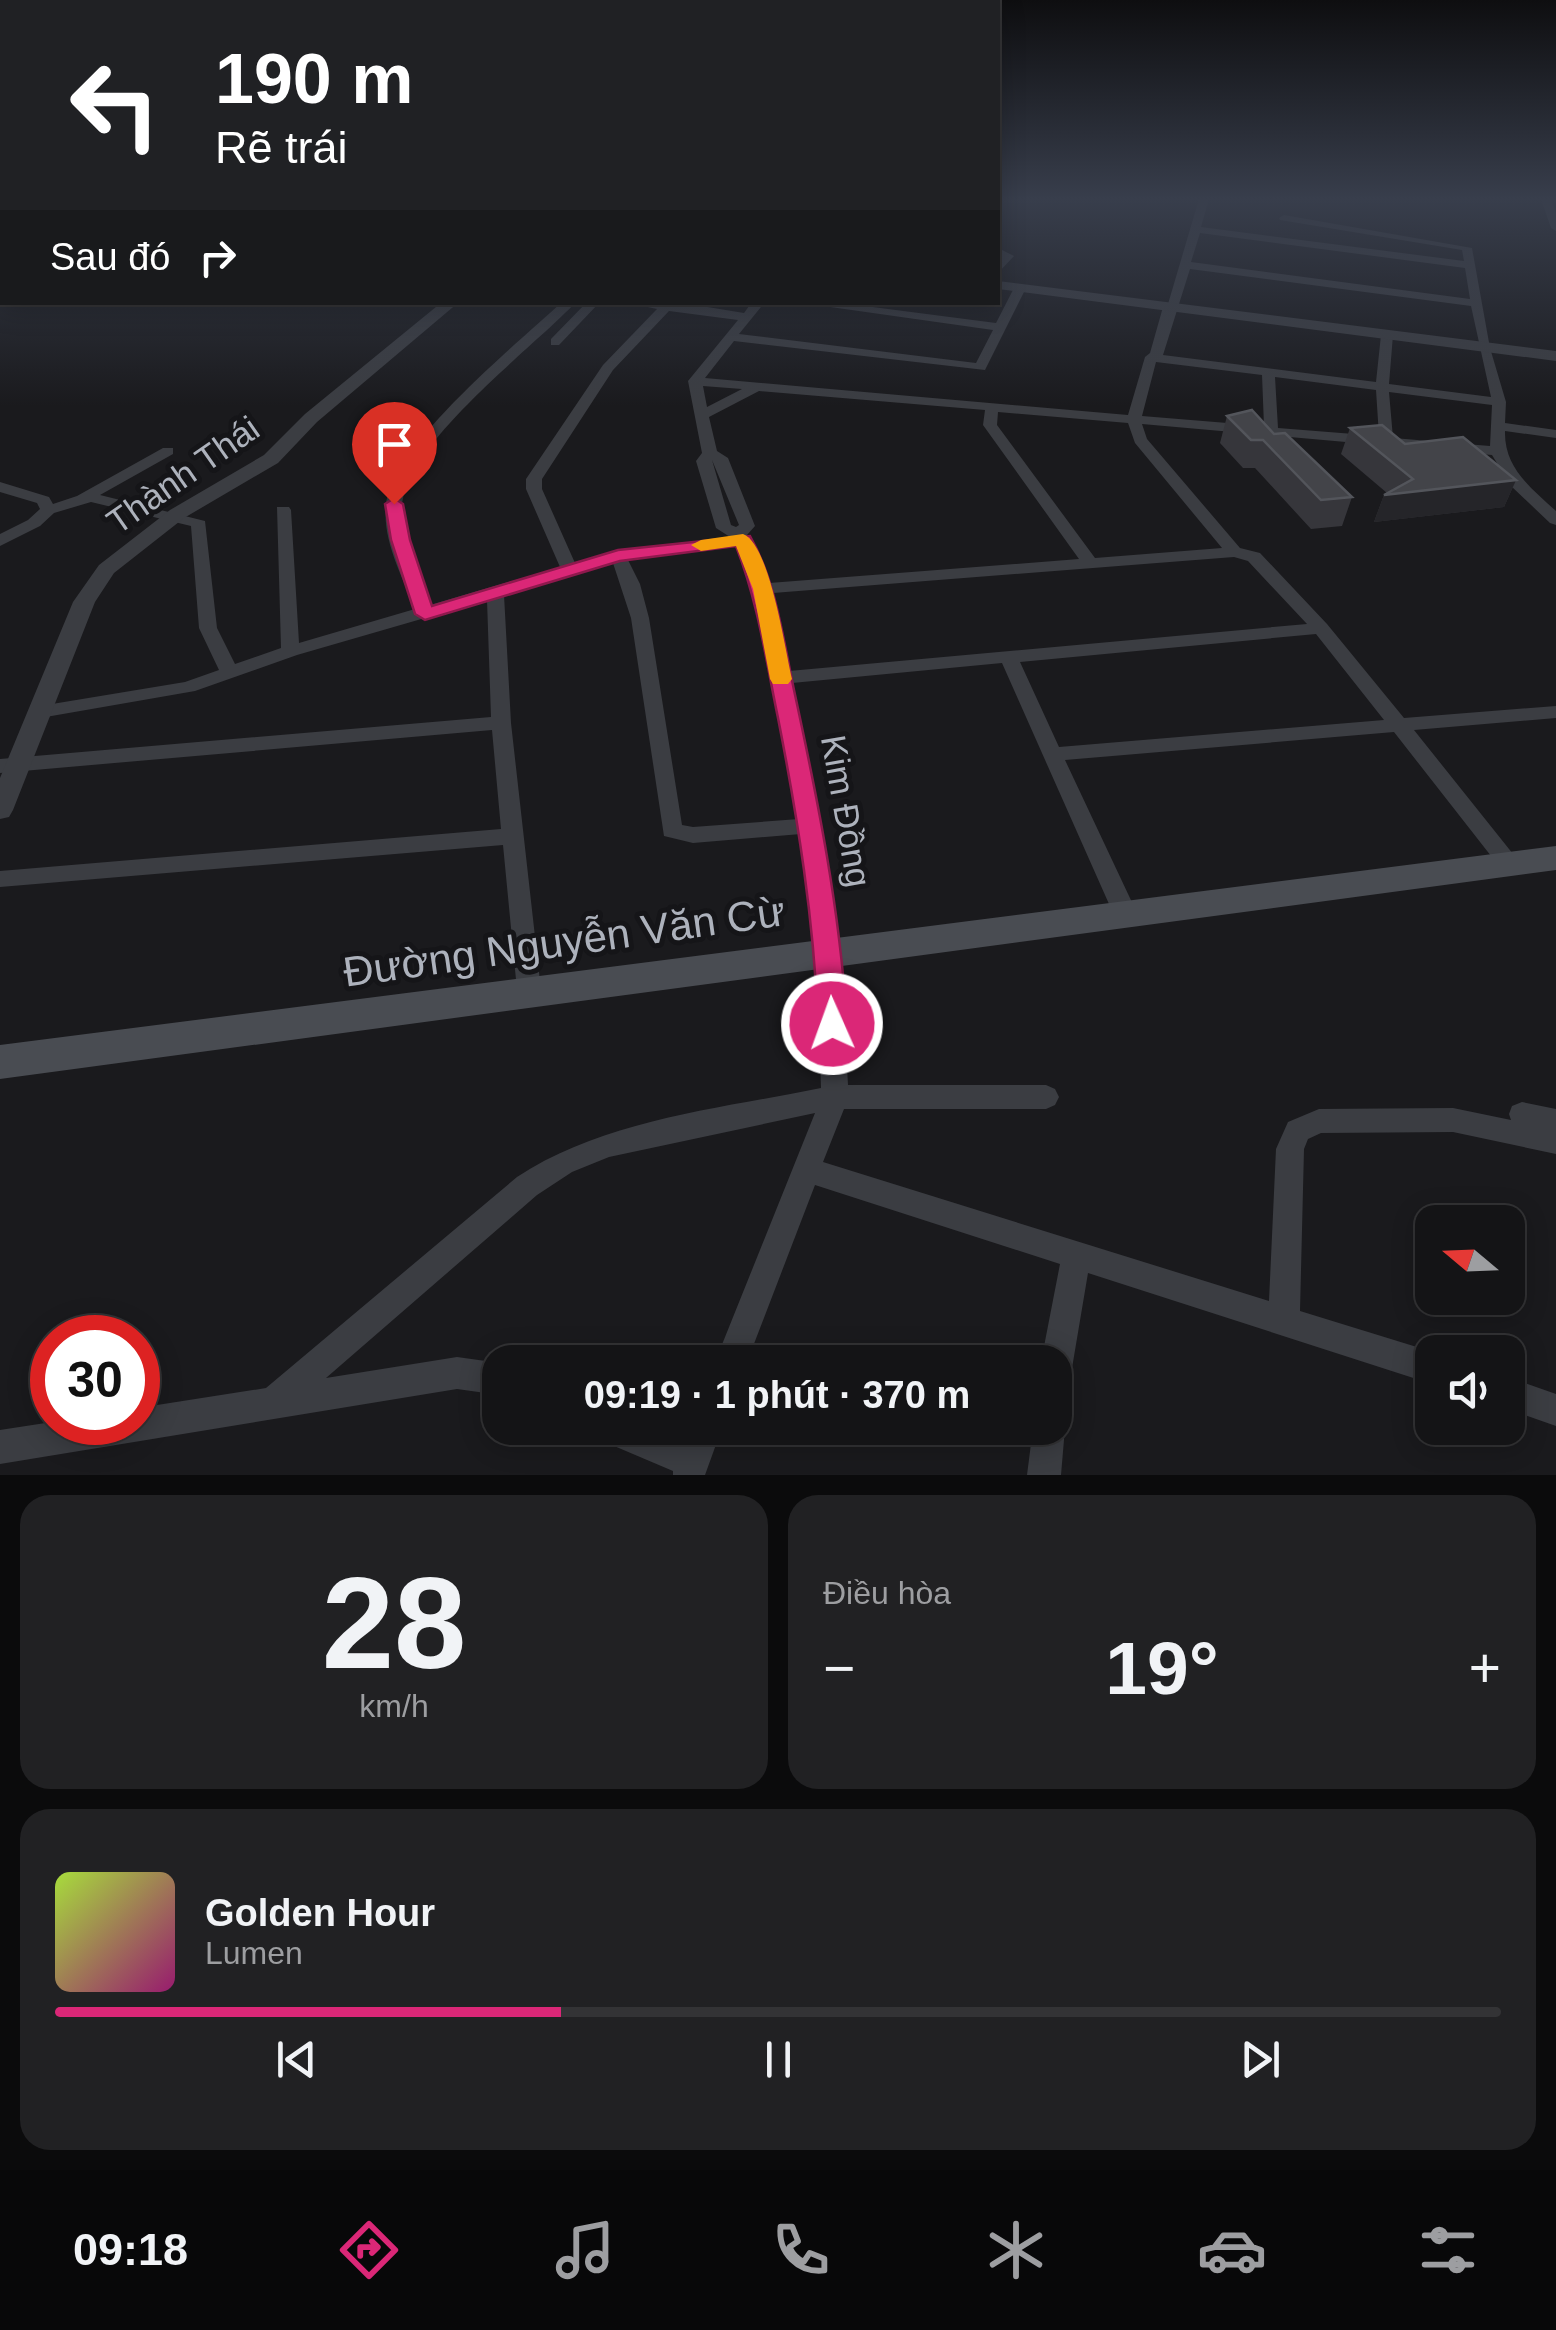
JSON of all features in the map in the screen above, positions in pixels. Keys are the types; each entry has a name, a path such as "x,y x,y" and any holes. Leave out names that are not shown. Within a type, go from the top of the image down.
{"main road":[{"name":"Đường Nguyễn Văn Cừ","path":"0,1062 1556,858"}],"street":[{"path":"1184,268 1156,356 1150,360 1134,420 1140,440 1234,552"},
{"path":"1207,268 1475,303"},
{"path":"1469,268 1498,402 1498,450 1516,483 1556,520"},
{"path":"1000,285 1556,356"},
{"path":"731,337 980,367 1020,288"},
{"name":"Thành Thái","path":"0,810 9,765 40,712 84,602 106,569 177,514 271,459 311,418 450,305"},
{"path":"425,614 400,540 394,504 402,474 432,436 567,305"},
{"path":"555,342 591,305"},
{"path":"569,569 534,480 608,368 669,305 746,317"},
{"path":"695,381 756,305"},
{"path":"825,305 1002,327"},
{"path":"1386,334 1382,386 1386,439"},
{"path":"1156,356 1498,402"},
{"path":"1268,371 1271,429"},
{"path":"695,381 1498,450"},
{"name":"Kim Đồng","path":"695,381 710,454 721,458 737,498 747,526 741,537 762,589 811,826 829,951 835,1097 737,1345"},
{"path":"702,414 758,386"},
{"path":"992,406 990,425 1088,561"},
{"path":"1498,426 1556,434"},
{"path":"0,541 34,523 48,510 84,496 168,451"},
{"path":"710,454 703,461 724,528 741,537"},
{"path":"0,487 44,500 48,510"},
{"path":"84,496 177,514 198,524 208,628 230,673"},
{"path":"716,500 737,498"},
{"path":"282,510 290,651"},
{"path":"40,712 188,688 290,651 569,569 618,556 741,537"},
{"path":"762,589 1088,561 1234,552 1254,557 1322,628 1510,864"},
{"path":"618,556 632,584 640,618 672,831 693,835 811,826"},
{"path":"495,592 500,723 529,990"},
{"path":"780,678 1322,628"},
{"path":"1009,658 1125,913"},
{"path":"1053,754 1556,712"},
{"path":"9,765 500,723"},
{"path":"0,879 514,836"},
{"path":"277,1399 527,1186 562,1163 607,1145 835,1097 1046,1097"},
{"path":"1522,1114 1556,1121"},
{"path":"1284,1319 1290,1149 1298,1131 1306,1125 1320,1121 1453,1120 1556,1142"},
{"path":"805,1169 1415,1362"},
{"path":"1060,1345 1076,1255"},
{"path":"0,1446 457,1373 482,1376"},
{"path":"1525,1400 1556,1410"},
{"path":"644,1445 690,1469 699,1445"},
{"path":"1044,1475 1047,1445"}],"building":[{"path":"1252,410 1274,434 1285,433 1352,497 1321,500 1263,440 1251,440 1227,416"},
{"path":"1382,425 1405,444 1463,437 1516,480 1384,495 1413,479 1350,428"}],"slow traffic":[{"path":"701,545 743,540 762,589 781,679"}],"route":[{"path":"394,504 400,540 425,614 618,556 743,540 762,589 811,826 829,951 832,1024"}]}
